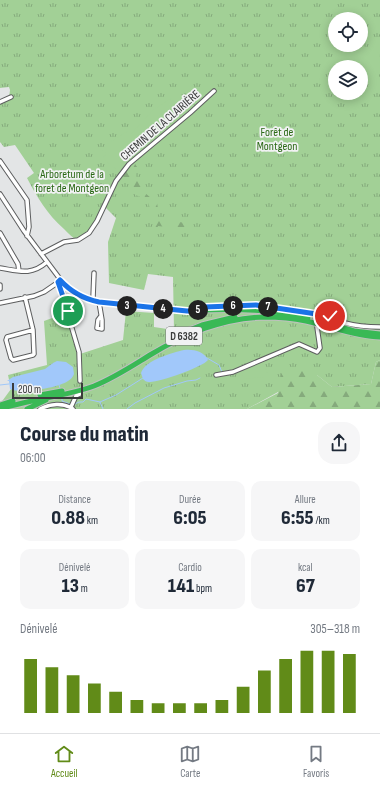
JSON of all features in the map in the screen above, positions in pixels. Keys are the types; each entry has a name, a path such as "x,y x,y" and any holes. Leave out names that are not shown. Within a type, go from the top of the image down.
{"highway":[{"path":"201,309 256,310 289,314 313,320"},
{"name":"D 6382","path":"0,405 93,383 114,373 176,336 216,320 237,316 266,314 291,316 313,320 354,331 380,334"},
{"name":"D 6382","path":"0,409 94,386 116,376 165,346 194,331 236,320 263,317 291,319 306,321 362,336 380,337"},
{"path":"27,409 42,401 71,392"}],"street":[{"name":"CHEMIN DE LA CLAIRIÈRE","path":"41,254 64,242 78,240 89,233 97,221 116,181 129,164 214,91"},
{"path":"0,102 11,97"},
{"path":"0,161 27,200 29,228 27,236"},
{"path":"0,194 27,236 60,281 72,318 71,325 79,352 80,381"},
{"path":"0,233 18,264 19,271"},
{"path":"0,268 26,272 34,271 47,262"},
{"path":"91,300 93,298 94,272"},
{"path":"0,303 34,296 44,292 60,281"},
{"path":"60,281 76,294 99,302 187,311 256,305 320,316 330,316 345,323 365,327 380,327"},
{"path":"25,297 33,330 34,354 14,360 11,358 6,340 7,337 33,330"},
{"path":"99,302 101,316"},
{"path":"187,311 198,314 201,312 201,309"},
{"path":"216,375 233,372 298,344 317,352 320,348 317,327"},
{"path":"40,409 57,404 72,406 76,396 80,394"}],"green space":[{"path":"0,0 380,0 380,360 376,362 371,384 332,387 317,375 278,392 247,409 0,409 0,404 11,389 8,375 47,365 44,321 55,317 56,323 71,324 80,354 123,340 126,311 154,313 154,327 174,330 173,277 148,274 144,290 109,283 108,242 116,218 106,208 104,208 97,224 78,241 52,217 43,205 27,178 34,173 15,145 4,147 0,142 0,102 9,98 9,87 0,88"},
{"path":"368,48 380,53 379,81 368,76 368,60 344,60 348,52 368,52"},
{"path":"172,98 188,114 120,173 103,158 106,154 102,149 110,142 128,131 131,134 154,109"},
{"path":"134,162 137,167 136,176 145,193 157,203 159,214 157,215 159,219 193,224 191,230 158,226 155,236 152,236 155,221 147,200 136,195 136,190 122,175"},
{"path":"265,358 265,367 268,375 264,377 245,379 240,370"},
{"path":"380,360 380,409 247,409 278,393 281,373 299,368 317,375 332,387 371,384 376,362"}],"water":[{"path":"184,350 198,351 204,354 208,360 198,367 161,380 148,382 143,379 141,373 148,364 160,358"},
{"path":"57,361 66,362 73,367 74,374 72,378 63,384 31,391 10,389 9,381 7,381 13,377 45,369"}],"waterway":[{"path":"207,358 219,365 222,372"},
{"path":"100,402 116,395 143,378"},
{"path":"127,409 135,403 164,388 200,378"},
{"path":"0,385 9,384"},
{"path":"62,397 62,401 70,404"},
{"path":"73,405 83,402 86,399 100,402 103,409"}],"route":[{"path":"68,311 58,282 60,280 76,294 99,302 187,311 195,311 205,307 256,305 330,316"}],"park label":[{"name":"Forêt de Montgeon","path":"277,139"},
{"name":"Arboretum de la foret de Montgeon","path":"72,181"}]}
